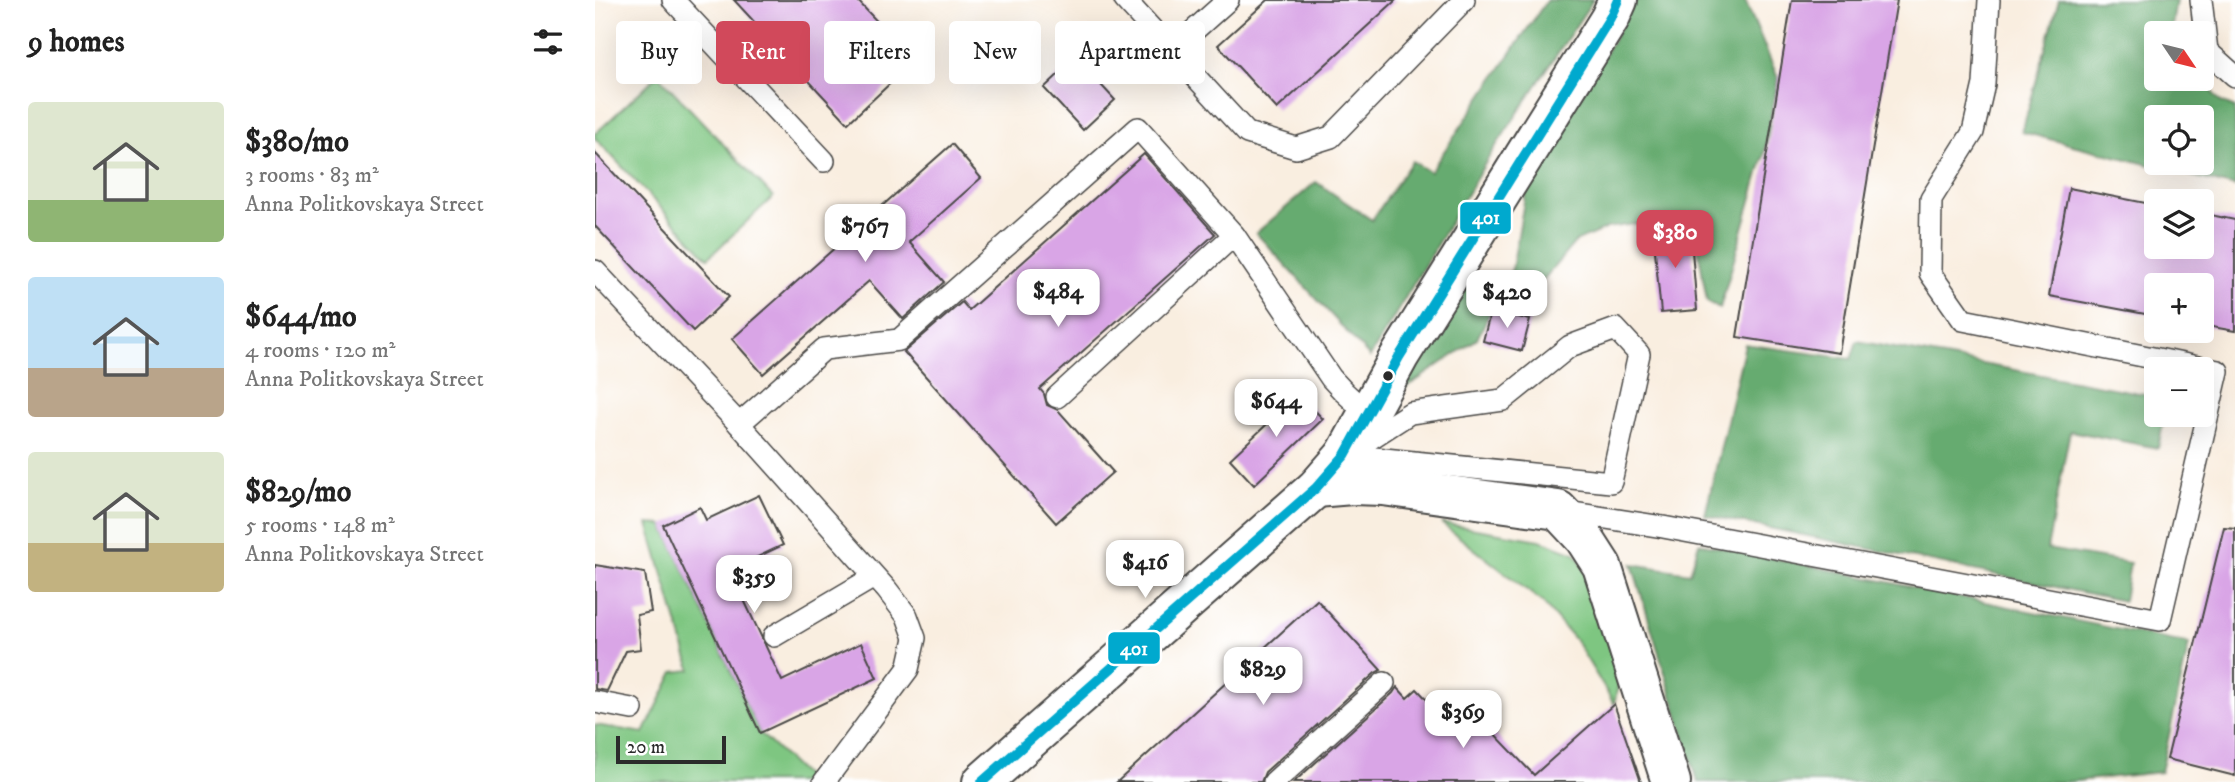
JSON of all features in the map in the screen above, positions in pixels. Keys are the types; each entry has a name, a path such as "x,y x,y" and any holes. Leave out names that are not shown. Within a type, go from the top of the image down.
{"street":[{"path":"982,782 1316,488 1345,455 1399,357 1610,18 1618,0"},
{"path":"1316,488 1383,486 1558,510 1584,538 1602,566 1671,782"}],"lane":[{"path":"673,0 824,161"},
{"path":"1125,0 1144,21"},
{"path":"1205,21 1228,0"},
{"path":"1202,84 1247,133 1296,148 1331,137 1464,0"},
{"path":"1558,510 1663,527 2160,620 2218,371 1963,320 1930,273 1931,199 1973,132 1983,84 1989,0"},
{"path":"2201,0 2207,51 2235,76"},
{"path":"739,424 824,349 899,340 1138,128 1234,235 1331,378 1368,414"},
{"path":"1057,397 1234,235"},
{"path":"595,271 739,424 907,616 915,638 908,669 824,782"},
{"path":"1616,329 1639,354 1611,482 1345,455 1410,413 1503,400 1570,346 1616,329"},
{"path":"774,636 874,577"},
{"path":"1274,782 1384,683"},
{"path":"595,702 632,709"}],"green space":[{"path":"1547,0 1593,0 1492,152 1370,357 1256,233 1316,182 1372,220 1412,161 1430,172"},
{"path":"1636,0 1745,0 1778,78 1764,156 1720,308 1707,302 1693,216 1607,228 1575,242 1517,311 1491,310 1477,339 1397,394 1471,274 1498,291 1512,269 1526,190"},
{"path":"2059,0 2176,0 2173,21 2144,21 2144,91 2211,91 2221,102 2235,108 2235,187 2189,175 2214,175 2214,105 2144,105 2144,164 2022,132"},
{"path":"648,84 666,84 773,197 708,258 595,138 595,134"},
{"path":"1857,341 2144,394 2144,427 2162,427 2158,448 2070,431 2047,549 2130,563 2124,601 1705,515 1745,344 1851,359"},
{"path":"1441,523 1540,540 1575,553 1594,582 1622,669 1614,704 1576,641 1542,602"},
{"path":"648,524 663,525 760,733 808,779 805,782 595,782 595,725 644,733 674,672 691,670"},
{"path":"1699,543 2189,644 2161,772 2066,782 1698,782 1632,564 1690,573"}],"building":[{"path":"734,0 857,0 877,21 824,21 824,84 890,84 848,123 810,82 810,21 753,21"},
{"path":"1268,0 1396,0 1277,109 1218,45"},
{"path":"1792,0 1897,0 1839,353 1737,337"},
{"path":"1055,78 1055,84 1100,84 1115,100 1083,130 1044,88"},
{"path":"952,144 981,178 909,242 944,282 903,319 869,281 763,374 732,339"},
{"path":"595,153 729,297 693,331 595,226"},
{"path":"1144,154 1215,234 1040,389 1047,405 1058,410 1113,472 1056,523 904,352 962,302 969,310"},
{"path":"2069,188 2144,203 2144,259 2214,259 2214,216 2235,220 2235,331 2214,327 2214,273 2144,273 2144,314 2049,296"},
{"path":"1690,227 1697,310 1661,313 1653,230"},
{"path":"1491,310 1530,320 1522,351 1483,341"},
{"path":"1299,394 1323,419 1254,485 1230,459"},
{"path":"759,495 783,545 730,570 782,681 861,643 877,678 760,733 663,525 700,507 706,520"},
{"path":"2224,527 2235,528 2235,776 2167,759"},
{"path":"595,565 645,573 651,612 637,615 641,649 626,651 607,691 595,689"},
{"path":"1317,600 1381,670 1265,772 1261,782 1117,782"},
{"path":"1397,687 1407,698 1417,689 1447,721 1465,703 1534,775 1614,704 1641,782 1294,782"}],"transit line":[{"name":"401","path":"982,782 1316,488 1345,455 1399,357 1610,18 1618,0"}]}
